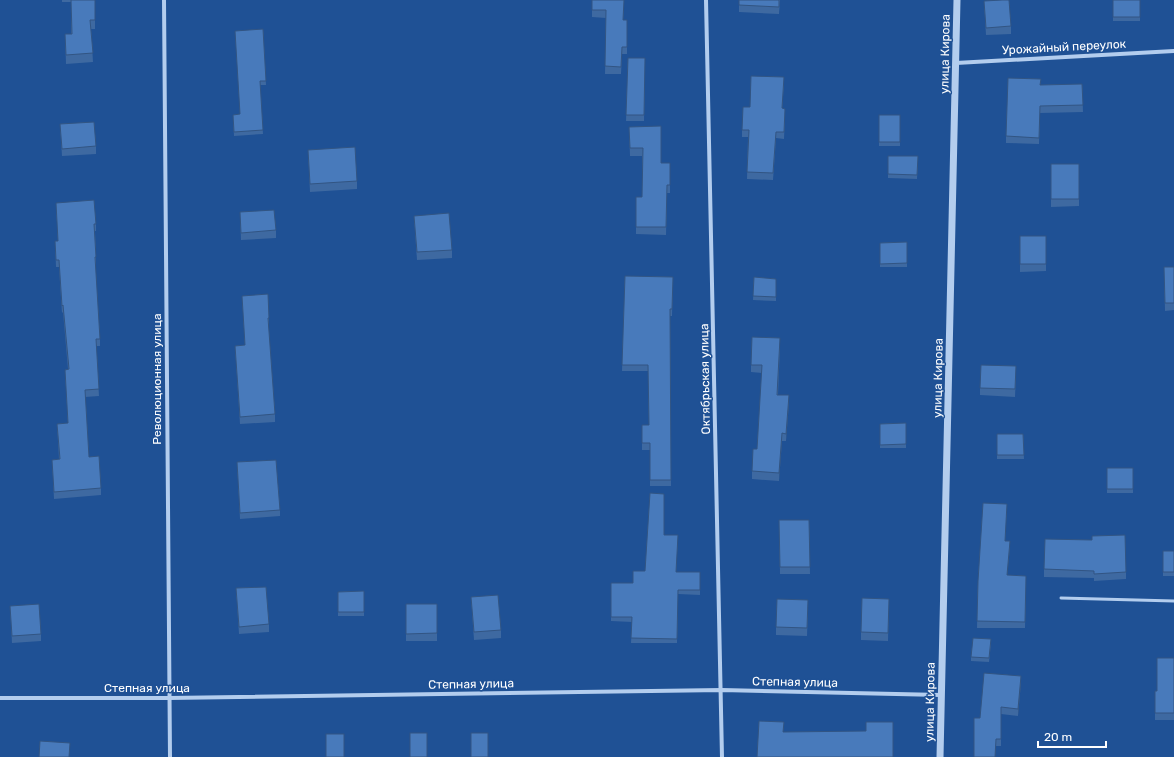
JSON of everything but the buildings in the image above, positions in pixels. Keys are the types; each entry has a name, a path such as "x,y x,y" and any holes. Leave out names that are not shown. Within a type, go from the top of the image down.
{"street":[{"name":"Революционная улица","path":"164,0 170,757"},
{"name":"Октябрьская улица","path":"706,0 722,690 722,757"},
{"name":"улица Кирова","path":"940,757 957,0"},
{"name":"Урожайный переулок","path":"956,63 1174,51"},
{"name":"Степная улица","path":"0,698 169,698 722,690 941,695"}],"lane":[{"path":"1061,598 1174,602"}]}
